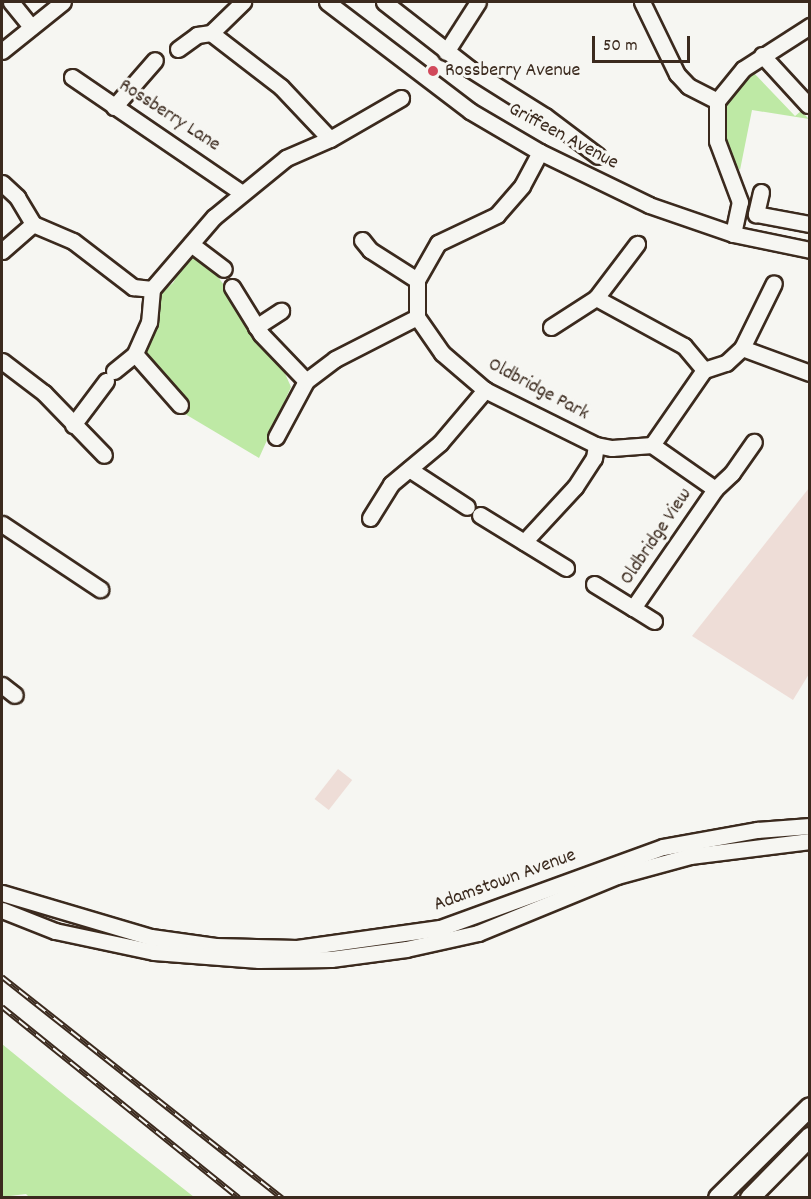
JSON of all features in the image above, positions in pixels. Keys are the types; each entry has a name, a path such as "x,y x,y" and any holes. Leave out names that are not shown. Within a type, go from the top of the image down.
{"main road":[{"path":"718,1197 810,1107"},
{"path":"750,1197 810,1137"}],"street":[{"path":"11,2 31,27"},
{"path":"2,51 63,2"},
{"path":"178,48 198,35 211,33 243,2"},
{"name":"Griffeen Avenue","path":"327,2 470,111 540,152 649,205 733,234 810,250"},
{"path":"384,2 446,52 598,156"},
{"path":"446,52 478,2"},
{"path":"642,2 677,74 688,86 717,101"},
{"path":"733,234 740,202 717,141 717,101 743,69 810,26"},
{"path":"211,33 281,87 330,139"},
{"path":"762,55 808,105"},
{"path":"114,107 155,60"},
{"name":"Rossberry Lane","path":"72,76 114,107 209,166 242,193"},
{"path":"73,425 110,376 135,354 149,322 152,289 191,244 242,193 286,158 330,139 400,98"},
{"path":"276,437 306,381 335,359 417,317 417,280 438,243 497,215 522,186 540,152"},
{"path":"2,183 17,197 33,224 73,241 133,287 152,289"},
{"path":"761,192 756,214 810,224"},
{"path":"2,251 33,224"},
{"path":"362,240 370,250 417,280"},
{"path":"191,244 224,269"},
{"path":"551,327 596,298 638,244"},
{"path":"652,445 704,370 726,363 742,348 774,283"},
{"path":"232,287 256,327 306,381"},
{"path":"596,298 684,346 704,370"},
{"path":"256,327 281,311"},
{"name":"Oldbridge Park","path":"417,317 449,360 485,390 596,444 652,445"},
{"path":"742,348 810,373"},
{"path":"135,354 180,405"},
{"path":"2,361 44,393 104,455"},
{"path":"370,518 380,496 440,443 485,390"},
{"name":"Oldbridge View","path":"633,608 715,489 732,473 754,442"},
{"path":"524,542 575,487 594,458 596,444"},
{"name":"Oldbridge View","path":"652,445 715,489"},
{"path":"409,469 466,507"},
{"path":"480,515 566,568"},
{"path":"4,531 100,589"},
{"name":"Oldbridge View","path":"594,584 654,621"},
{"path":"2,685 15,695"},
{"name":"Adamstown Avenue","path":"2,893 151,938 215,946 297,948 440,928 663,847 757,830 810,826"},
{"name":"Adamstown Avenue","path":"2,910 55,931 154,952 260,960 331,959 406,949 478,933 617,876 690,856 810,841"}],"shaded area":[{"path":"809,488 809,674 793,700 692,636"},
{"path":"338,769 352,780 329,810 315,799"}],"green space":[{"path":"752,71 795,116 801,111 809,119 752,110 740,170 731,160 722,136 723,115 728,99"},
{"path":"196,256 207,262 279,360 291,387 259,458 170,405 144,347 161,293 173,283 186,260"},
{"path":"2,1044 194,1197 30,1198 26,1194 2,1197"}],"railway":[{"path":"2,977 282,1198"},
{"path":"2,1007 239,1198"}],"place":[{"name":"Rossberry Avenue","path":"433,71"}]}
